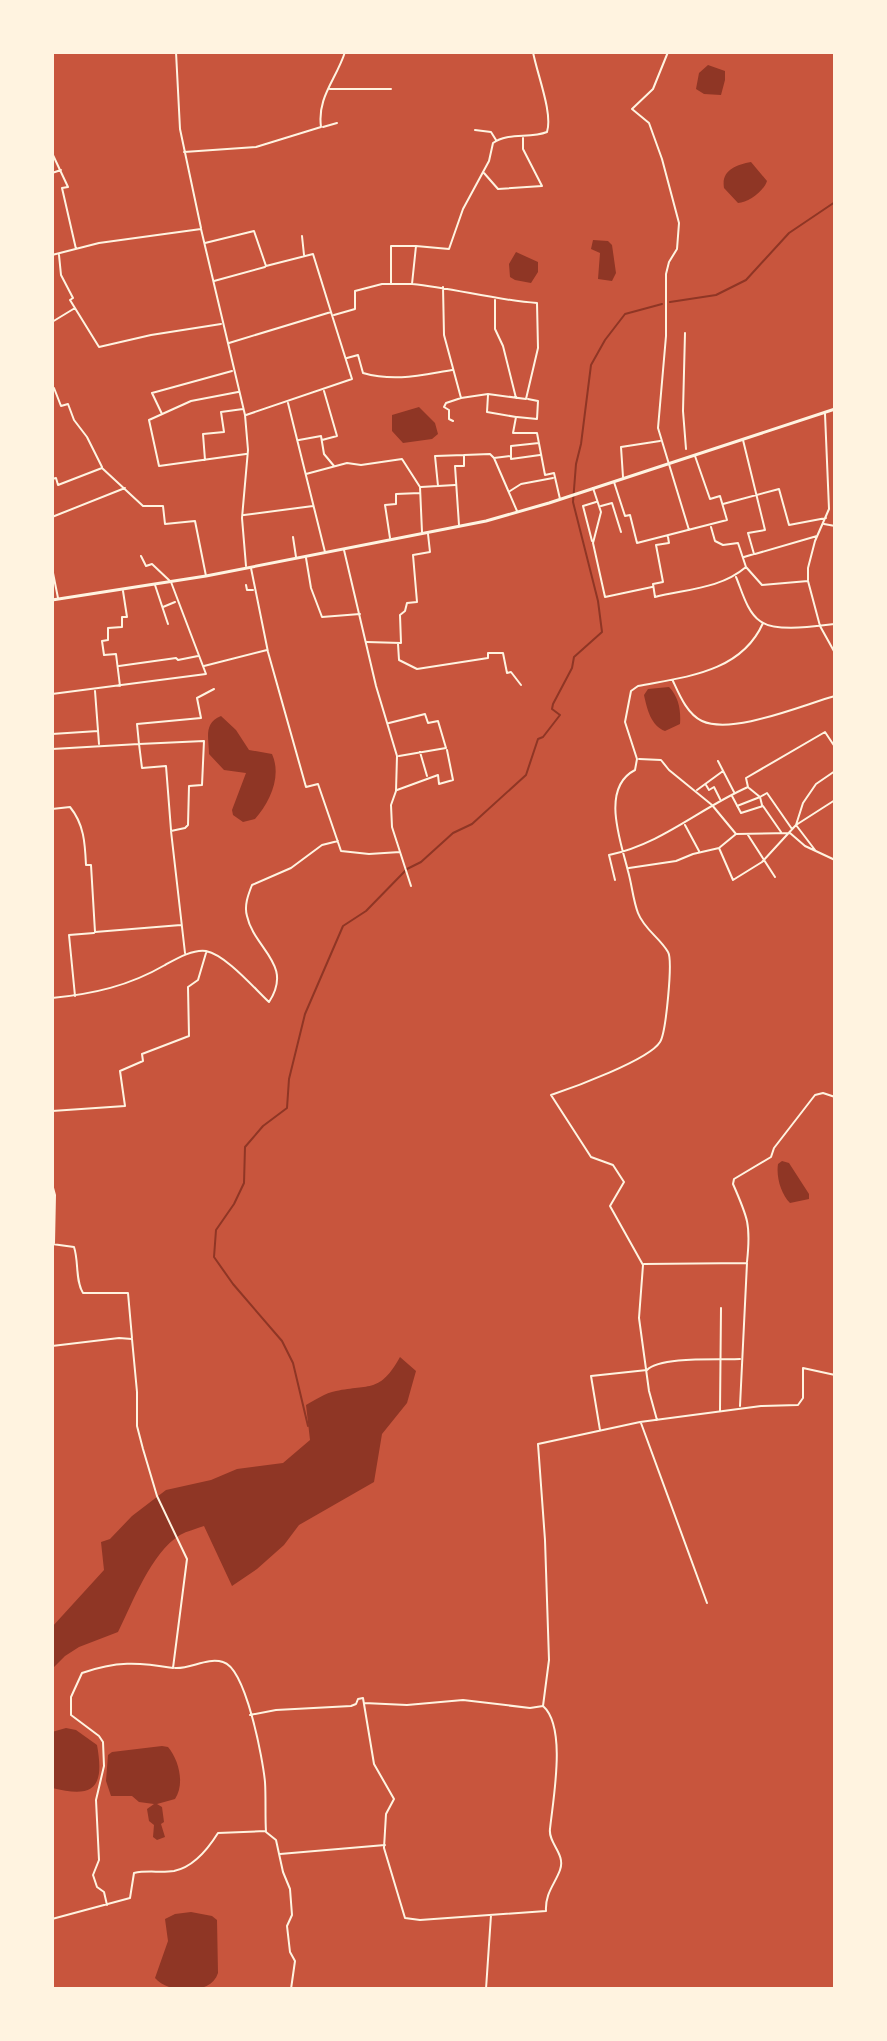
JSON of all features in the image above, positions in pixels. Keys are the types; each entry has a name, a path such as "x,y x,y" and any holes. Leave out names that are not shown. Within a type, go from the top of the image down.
{"street":[{"path":"176,52 184,152 245,415 248,454 243,515 249,567 267,650 306,787 318,784 341,851 350,854 400,852"},
{"path":"321,127 322,99 339,70 345,52"},
{"path":"391,284 391,246 449,249 463,209 484,172 496,141 547,132 546,104 533,52"},
{"path":"668,52 653,89 632,109 649,123 679,223 677,249 666,274 666,336 658,428 689,530"},
{"path":"329,89 391,89"},
{"path":"184,152 256,147 337,123"},
{"path":"475,130 491,132 496,141"},
{"path":"484,172 498,189 542,186 523,149 523,137"},
{"path":"52,153 68,187 62,188 76,249"},
{"path":"52,173 61,170"},
{"path":"52,255 152,235 201,229"},
{"path":"204,243 254,231 266,266"},
{"path":"302,236 304,256"},
{"path":"412,284 416,246"},
{"path":"58,253 61,275 99,347 223,324"},
{"path":"213,282 313,254 352,379 245,415"},
{"path":"227,344 355,309 355,291 391,284 443,286 495,299 537,303 538,348 526,399"},
{"path":"443,286 444,335 461,398"},
{"path":"495,299 495,329 503,346 516,398"},
{"path":"52,322 76,308"},
{"path":"685,333 683,411 686,449"},
{"path":"346,358 358,355 363,373 381,377 423,377 452,370"},
{"path":"163,415 152,393 234,370"},
{"path":"52,389 61,406 68,404 102,468 120,486 126,488 143,506 163,506 165,524 195,521 206,576"},
{"path":"322,440 337,436 323,390"},
{"path":"239,391 191,401 149,420 159,466 248,454"},
{"path":"453,421 449,419 449,410 444,407 446,403 488,394 538,401 537,419 487,412 488,394"},
{"path":"287,402 325,553"},
{"path":"205,460 203,434 224,432 221,412 244,409"},
{"path":"52,600 206,576 459,527 560,499 835,409"},
{"path":"825,412 829,509 817,536 808,568 808,581 820,626 835,653"},
{"path":"516,417 513,433 537,433 545,475 554,473 560,499"},
{"path":"297,440 321,436 324,454 335,467"},
{"path":"742,438 765,530 748,533 754,554"},
{"path":"623,478 621,447 662,441"},
{"path":"511,456 511,446 539,443"},
{"path":"438,486 435,456 490,454 518,512"},
{"path":"494,458 511,456 511,459 541,454"},
{"path":"613,481 625,516 630,515 637,543 727,520 720,496 710,499 694,454"},
{"path":"459,527 455,466 464,466 464,455"},
{"path":"306,474 347,463 361,465 402,459 420,487 430,552 413,555 417,602 407,603 400,615 399,660 417,669 488,658 488,653 503,653 507,673 511,672 521,685"},
{"path":"52,479 56,478 58,485 102,468"},
{"path":"509,492 521,484 555,477"},
{"path":"420,487 456,485"},
{"path":"52,517 126,488"},
{"path":"592,488 601,512 593,543"},
{"path":"722,504 779,489 789,525 826,518"},
{"path":"390,539 385,505 396,504 396,494 420,493"},
{"path":"598,501 583,506 605,597 663,582 656,545 669,543 667,535"},
{"path":"599,506 612,503 621,532"},
{"path":"243,515 313,506"},
{"path":"823,524 835,526"},
{"path":"710,526 715,541 723,545 738,543 746,567 762,585 808,581"},
{"path":"743,557 817,536"},
{"path":"293,537 296,558"},
{"path":"344,549 397,756 396,790 391,805 392,827 411,886"},
{"path":"52,694 206,674 171,582 152,564 146,566 141,556"},
{"path":"306,557 311,588 322,617 360,614"},
{"path":"653,586 655,597 715,585 736,576 746,567"},
{"path":"52,568 59,599"},
{"path":"736,576 747,603 763,623 780,627 835,624"},
{"path":"155,584 168,624"},
{"path":"246,585 247,590 254,589"},
{"path":"120,686 116,654 104,655 102,641 108,640 108,628 122,627 122,617 127,617 122,589"},
{"path":"162,607 177,601"},
{"path":"657,1420 639,1318 643,1265 610,1206 624,1182 613,1165 591,1157 551,1095 577,1087 651,1051 662,1041 668,999 669,952 639,915 615,805 618,787 627,774 635,770 637,759 625,722 631,691 638,686 711,671 735,657 758,635 763,623"},
{"path":"366,642 398,643"},
{"path":"203,666 267,650"},
{"path":"118,667 198,655"},
{"path":"672,680 683,703 701,721 736,726 835,696"},
{"path":"95,689 99,746"},
{"path":"185,956 166,766 142,768 137,724 201,718 197,698 214,689"},
{"path":"387,723 425,714 428,723 438,721 453,768 453,780 439,784 438,775 396,790"},
{"path":"52,734 98,731"},
{"path":"781,833 760,797 748,787 746,778 825,732 835,747"},
{"path":"52,749 204,741 202,785 189,786 188,825 171,831"},
{"path":"397,756 446,748"},
{"path":"420,751 427,778"},
{"path":"637,759 661,760 712,805 736,834"},
{"path":"718,761 741,813 763,806"},
{"path":"696,791 723,771"},
{"path":"796,825 803,803 816,784 835,771"},
{"path":"705,784 709,790 714,787 721,800"},
{"path":"615,880 609,855 672,832 712,805 748,787"},
{"path":"737,806 767,793 791,831 805,846 835,860"},
{"path":"719,848 733,880 764,860 796,825 835,800"},
{"path":"52,809 70,807 79,817 85,839 86,865 91,865 95,932"},
{"path":"685,824 699,853"},
{"path":"796,825 815,851"},
{"path":"627,868 676,861 719,848 736,834 791,831"},
{"path":"747,834 775,877"},
{"path":"52,998 95,993 141,979 185,956 206,951 217,955 269,1002 276,985 276,964 247,919 246,904 252,885 291,868 322,845 338,841"},
{"path":"75,996 69,935 183,925"},
{"path":"52,1111 125,1106 120,1071 143,1061 142,1054 189,1036 188,987 198,980 206,951"},
{"path":"739,1408 750,1233 749,1220 733,1184 734,1179 771,1157 774,1148 815,1095 823,1093 835,1097"},
{"path":"52,1184 55,1195 53,1244 74,1247 79,1289 83,1293 128,1293 137,1426 157,1496 187,1559 173,1668"},
{"path":"643,1265 747,1263"},
{"path":"720,1410 721,1308"},
{"path":"52,1346 132,1339"},
{"path":"600,1430 591,1376 647,1370 652,1365 741,1359"},
{"path":"250,1715 276,1710 351,1706 363,1698 374,1764 394,1799 386,1814 386,1860 407,1919 546,1911 549,1890 561,1868 560,1851 549,1834 556,1733 551,1716 543,1706 548,1677 548,1645 538,1444 640,1422 720,1410 798,1405 803,1398 803,1368 835,1375"},
{"path":"640,1422 707,1603"},
{"path":"107,1905 104,1892 97,1887 93,1875 99,1860 96,1800 104,1766 103,1742 71,1715 71,1697 82,1673 124,1662 183,1669 211,1661 226,1663 241,1685 263,1768 266,1832"},
{"path":"364,1703 407,1705 463,1700 530,1708 543,1706"},
{"path":"52,1919 131,1898 134,1873 184,1868 202,1856 218,1833 266,1832 276,1840 292,1900 292,1915 287,1926 290,1952 295,1961 291,1989"},
{"path":"279,1854 385,1845"},
{"path":"486,1989 491,1914"}],"shaded area":[{"path":"708,65 725,71 721,95 704,94 696,89 699,73"},
{"path":"751,162 767,181 755,196 738,203 724,188 725,177 735,167"},
{"path":"593,240 608,241 612,245 616,273 612,281 598,279 600,253 591,249"},
{"path":"516,252 538,262 538,272 531,283 510,277 509,264"},
{"path":"419,407 435,423 438,434 432,439 403,443 392,431 392,415"},
{"path":"669,687 679,704 680,724 665,731 653,721 644,695 648,689"},
{"path":"221,716 236,730 249,750 272,754 275,762 273,788 255,819 243,822 233,815 232,810 246,773 224,770 209,754 209,727"},
{"path":"782,1161 789,1163 809,1194 809,1199 790,1203 787,1199 778,1174 778,1164"},
{"path":"400,1357 416,1371 407,1403 382,1434 374,1482 299,1525 284,1545 232,1586 204,1526 180,1535 152,1566 118,1632 79,1647 52,1669 52,1627 104,1570 101,1542 110,1539 132,1516 166,1490 211,1480 237,1469 283,1463 310,1440 306,1405 332,1392 380,1382"},
{"path":"66,1728 76,1730 97,1745 97,1781 86,1790 77,1792 52,1788 52,1732"},
{"path":"168,1747 178,1765 180,1786 175,1799 157,1804 162,1807 164,1822 161,1824 165,1837 157,1840 153,1837 154,1825 149,1821 147,1809 154,1804 139,1802 132,1796 111,1796 106,1781 108,1755 112,1752"},
{"path":"191,1912 217,1920 218,1973 207,1986 179,1990 155,1978 168,1941 165,1919"}],"waterway":[{"path":"670,302 716,295 746,280 789,233 835,202"},
{"path":"308,1426 293,1363 282,1341 214,1257 216,1230 244,1183 245,1147 263,1126 287,1108 289,1079 305,1014 343,926 366,911 407,869 421,862 453,833 472,824 526,775 538,739 560,715 552,709 553,704 572,668 574,657 602,632 598,601 573,502 591,365 625,314 662,304"}]}
